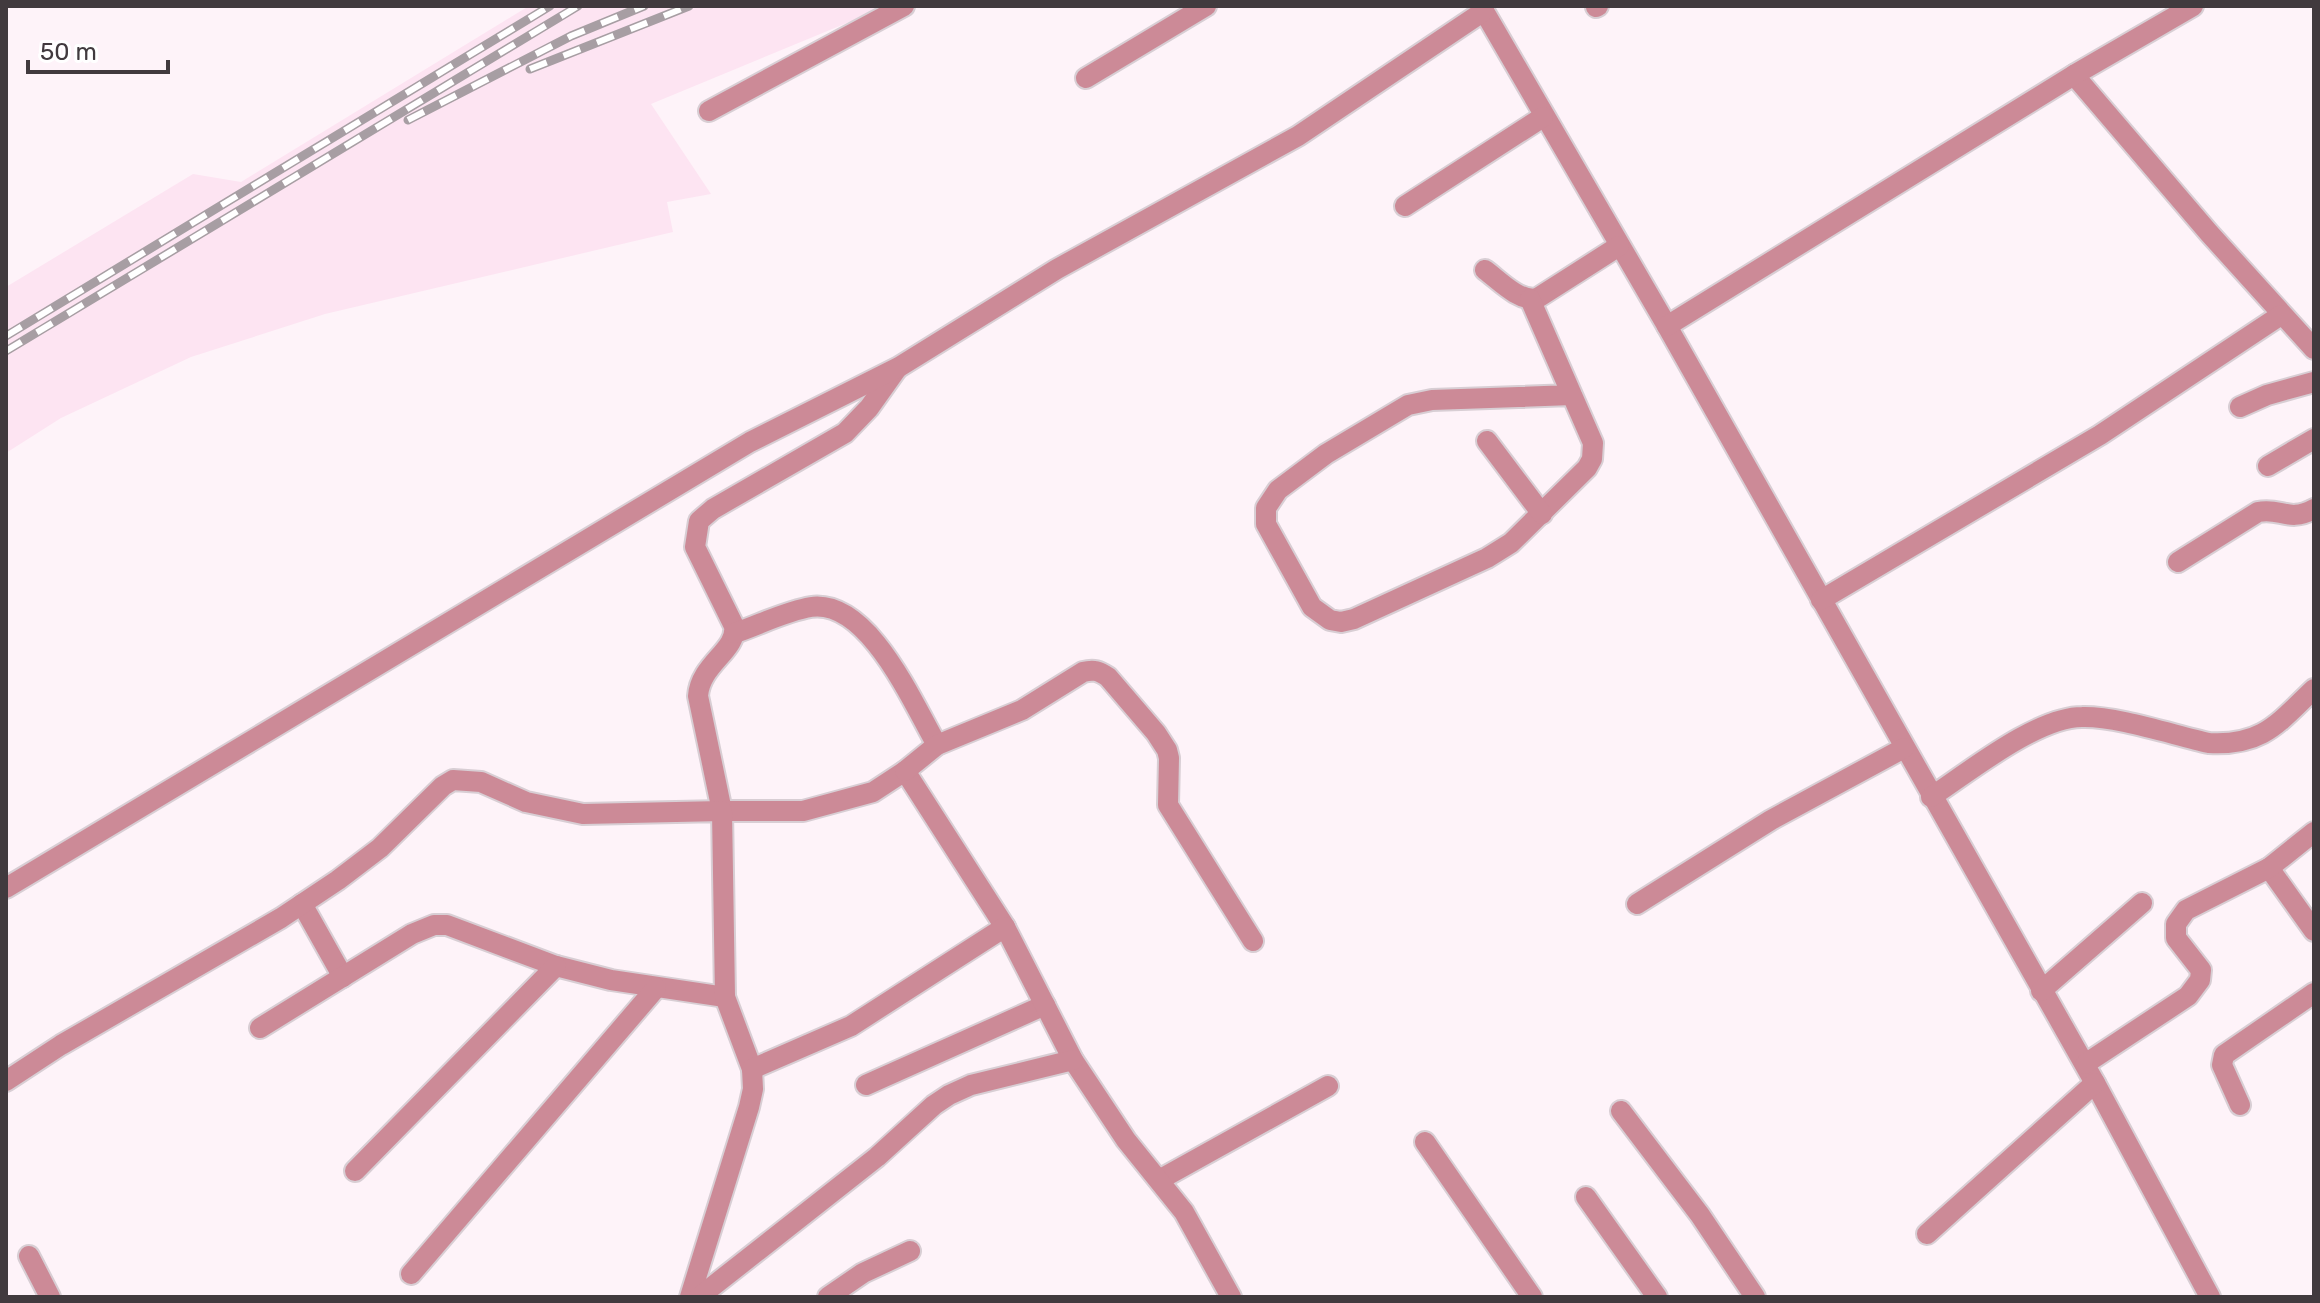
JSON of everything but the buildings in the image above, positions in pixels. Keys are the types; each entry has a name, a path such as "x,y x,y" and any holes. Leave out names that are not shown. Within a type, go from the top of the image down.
{"street":[{"path":"709,111 904,6"},
{"path":"1086,78 1206,6"},
{"path":"1667,326 2074,75 2193,6"},
{"path":"6,888 750,442 899,367 1057,269 1298,136 1482,9 1667,326 1931,797 2085,1064 2210,1297"},
{"path":"2074,75 2281,315 2314,349"},
{"path":"1405,206 1543,117"},
{"path":"1485,270 1515,293 1530,299 1544,295 1619,246"},
{"path":"1530,299 1572,395 1593,443 1592,459 1587,468 1511,543 1487,558 1354,619 1341,622 1330,620 1312,607 1266,524 1265,515 1270,499 1278,490 1326,454 1408,405 1432,400 1572,395"},
{"path":"1821,600 2100,435 2281,315"},
{"path":"690,1297 753,1089 752,1069 725,997 722,811 699,687 706,672 735,633 695,547 699,521 713,509 845,433 869,408 899,367"},
{"path":"2240,407 2314,382"},
{"path":"2268,466 2314,439"},
{"path":"1487,441 1542,514"},
{"path":"2178,562 2258,512 2272,511 2293,517 2314,509"},
{"path":"735,633 809,607 824,607 852,618 863,627 889,663 937,745"},
{"path":"6,1081 338,880 380,848 443,786 453,780 481,782 526,802 583,814 803,811 873,792 937,745 1022,710 1091,670 1108,677 1163,744 1169,758 1168,805 1253,941"},
{"path":"1931,797 2013,743 2063,719 2103,719 2209,743 2226,744 2264,735 2279,725 2314,689"},
{"path":"1637,904 1798,804 1904,748"},
{"path":"905,771 1005,927 1073,1060 1126,1140 1184,1212 1231,1297"},
{"path":"2085,1064 2196,988 2201,970 2176,938 2175,932 2176,924 2186,910 2269,868 2314,832"},
{"path":"2269,868 2314,931"},
{"path":"2041,991 2142,903"},
{"path":"302,904 343,977"},
{"path":"260,1028 412,934 434,925 461,929 556,966 656,988 725,997"},
{"path":"752,1069 851,1026 1005,927"},
{"path":"355,1171 556,966"},
{"path":"411,1274 656,988"},
{"path":"2240,1105 2223,1069 2224,1055 2314,993"},
{"path":"866,1085 1045,1005"},
{"path":"699,1297 877,1157 949,1095 971,1085 1073,1060"},
{"path":"1927,1234 2095,1083"},
{"path":"1159,1180 1328,1086"},
{"path":"1621,1111 1700,1215 1755,1297"},
{"path":"1425,1142 1532,1297"},
{"path":"1586,1197 1657,1297"},
{"path":"828,1297 863,1273 910,1251"},
{"path":"29,1256 50,1297"}],"shaded area":[{"path":"529,6 888,6 651,104 711,194 667,202 673,232 325,314 191,357 61,418 6,453 6,287 193,174 241,182"}],"railway":[{"path":"6,336 550,6"},
{"path":"6,351 578,6"},
{"path":"408,120 571,36 644,6"},
{"path":"530,69 689,6"}]}
